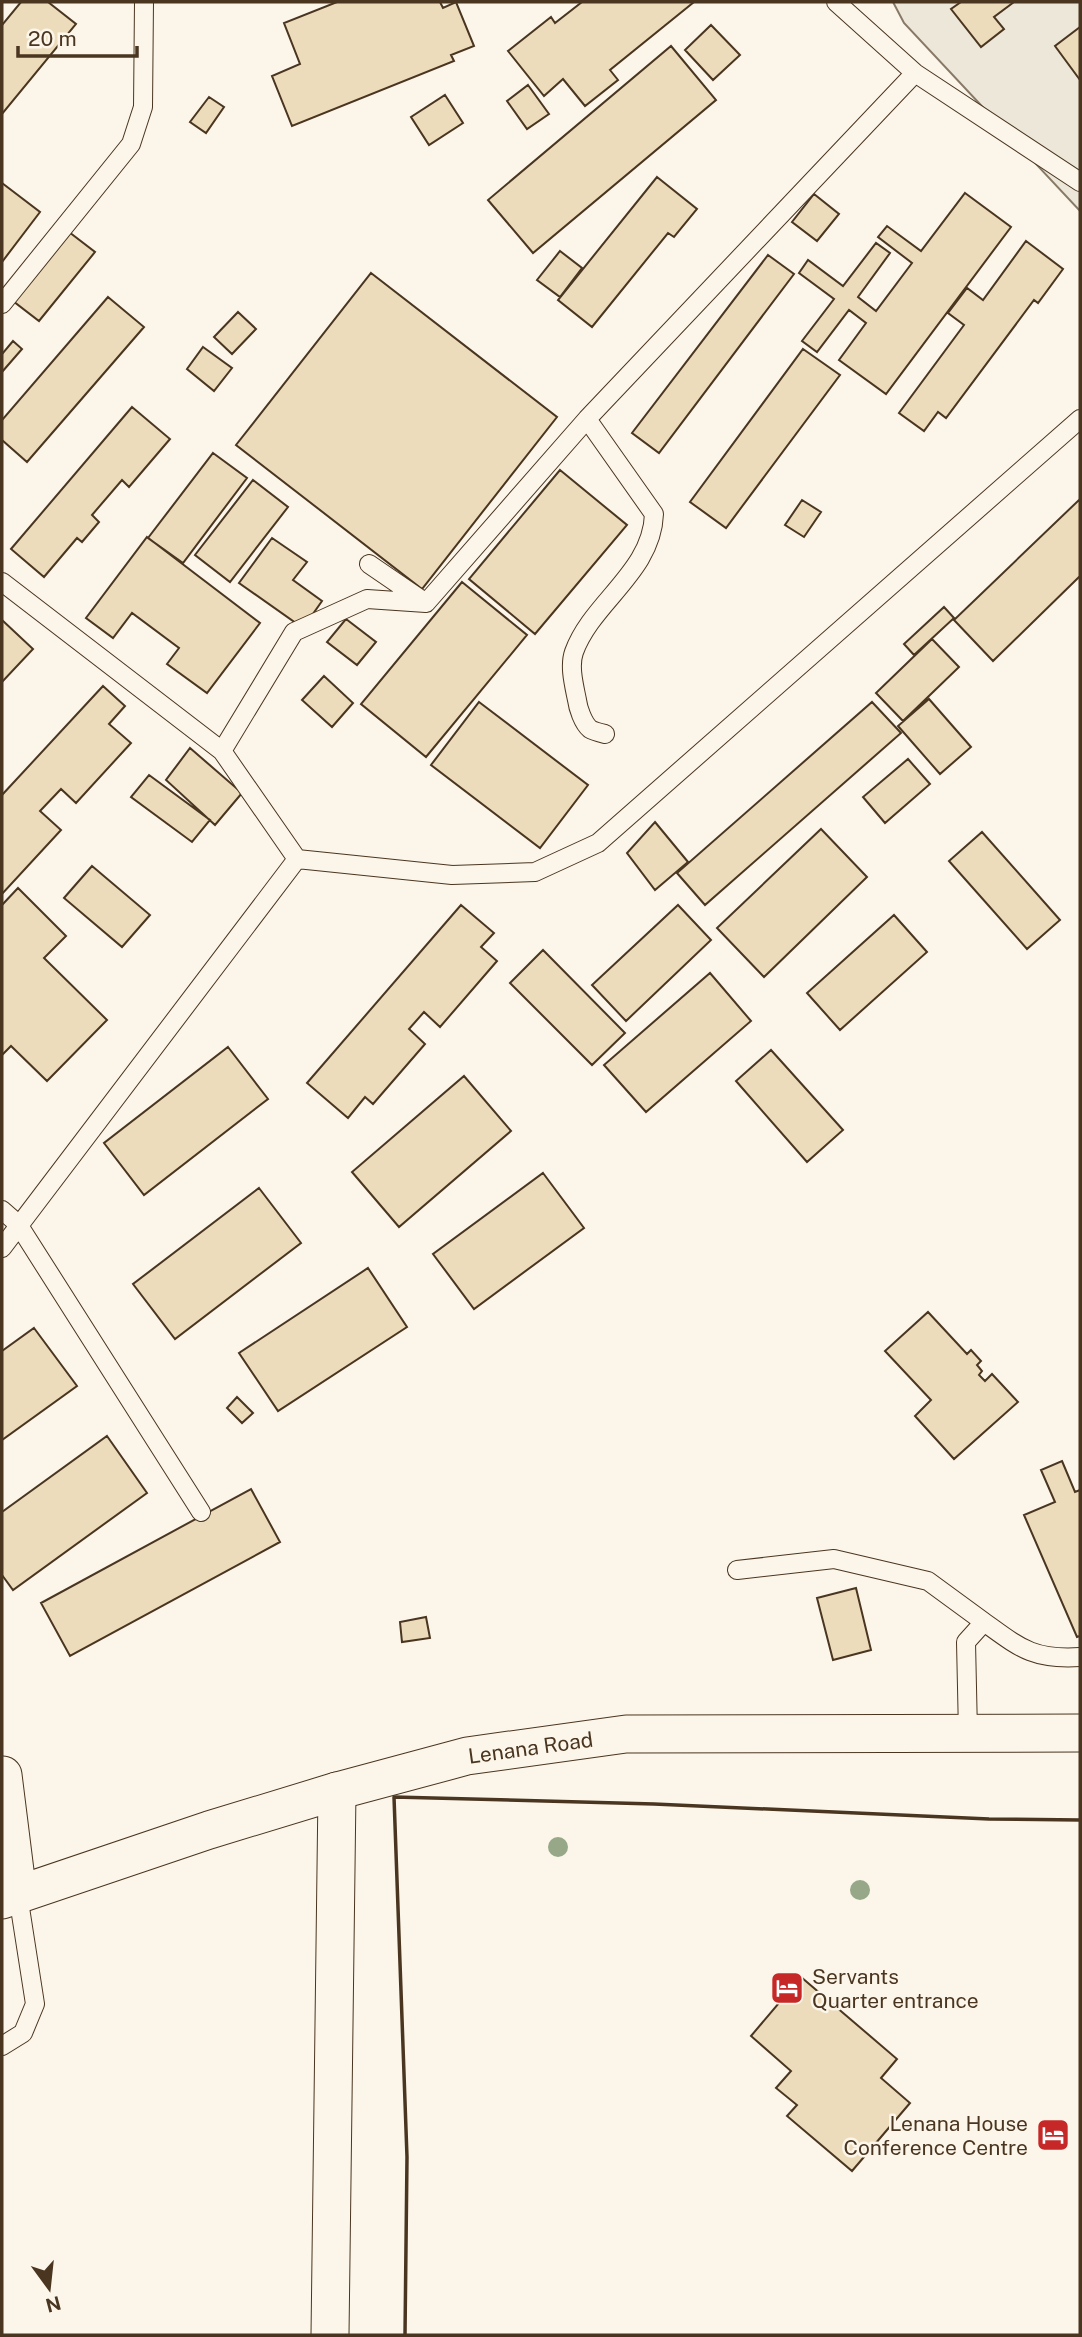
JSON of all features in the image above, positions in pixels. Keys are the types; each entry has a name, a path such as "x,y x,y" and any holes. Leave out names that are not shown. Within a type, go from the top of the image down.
{"street":[{"name":"Lenana Road","path":"10,1898 209,1830 337,1791 467,1756 626,1734 1080,1733"},
{"path":"2,1773 10,1898"},
{"path":"330,2335 337,1791"}],"lane":[{"path":"2,304 131,144 143,107 144,2"},
{"path":"836,2 915,73 1080,182"},
{"path":"426,603 587,419 915,73"},
{"path":"587,419 654,514 653,531 648,546 583,634 573,654 573,679 578,708 590,728 605,734"},
{"path":"2,582 222,751 297,859 452,875 535,872 598,843 1080,419"},
{"path":"369,564 426,603"},
{"path":"222,751 294,632 367,599 426,603"},
{"path":"2,1248 297,859"},
{"path":"2,1210 18,1224 201,1512"},
{"path":"737,1570 834,1559 928,1581 1024,1651 1059,1659 1080,1657"},
{"path":"968,1733 966,1642 984,1622"},
{"path":"2,2046 23,2033 35,2004 10,1898"}],"shaded area":[{"path":"893,2 1080,2 1080,211 904,23"}],"building":[{"path":"21,2 48,2 76,24 2,114 2,25"},
{"path":"337,2 440,2 443,8 456,2 474,46 451,55 454,61 292,126 272,76 300,64 284,23"},
{"path":"582,2 694,2 610,70 618,80 585,106 563,79 544,96 508,51 551,17 555,23"},
{"path":"961,2 1014,2 994,17 1004,29 981,47 951,9"},
{"path":"711,25 740,55 713,80 685,50"},
{"path":"1080,27 1080,80 1055,46"},
{"path":"671,46 716,100 533,253 488,200"},
{"path":"528,85 549,114 527,129 507,101"},
{"path":"445,95 463,123 429,145 411,117"},
{"path":"209,97 224,107 206,133 190,122"},
{"path":"657,177 697,209 674,237 668,233 592,327 558,300"},
{"path":"2,183 40,212 2,262"},
{"path":"965,193 1011,227 886,394 839,360 866,323 849,310 817,352 802,341 834,299 799,273 808,260 843,286 876,243 890,253 858,297 876,311 912,263 878,237 887,226 921,251"},
{"path":"814,194 839,214 817,241 792,222"},
{"path":"69,232 95,252 39,321 13,301"},
{"path":"1026,241 1063,269 1038,303 1034,300 946,418 938,412 924,431 899,413 964,325 948,313 967,288 983,300"},
{"path":"560,251 582,268 560,297 537,280"},
{"path":"768,255 794,274 659,453 632,433"},
{"path":"371,273 557,417 422,589 236,445"},
{"path":"108,297 144,327 27,462 2,440 2,420"},
{"path":"238,312 256,329 232,354 214,337"},
{"path":"13,341 22,349 2,372 2,354"},
{"path":"203,347 232,368 214,391 187,369"},
{"path":"803,349 840,375 726,528 690,502"},
{"path":"132,407 170,439 129,487 122,480 92,515 99,522 82,542 77,538 44,577 11,549"},
{"path":"213,453 247,478 183,563 148,538"},
{"path":"560,470 627,525 535,634 469,579"},
{"path":"253,480 288,507 230,582 195,555"},
{"path":"1080,499 1080,576 993,661 954,620"},
{"path":"802,500 821,512 804,537 785,525"},
{"path":"147,537 260,623 207,693 167,664 179,648 132,613 113,638 86,618"},
{"path":"272,538 307,562 293,580 322,601 303,628 239,583"},
{"path":"462,582 527,635 426,757 361,704"},
{"path":"944,607 954,618 914,655 904,644"},
{"path":"346,619 376,642 357,665 327,642"},
{"path":"2,620 33,649 2,682"},
{"path":"932,639 959,667 903,721 876,693"},
{"path":"324,676 353,703 332,727 302,700"},
{"path":"103,686 125,706 109,724 131,743 76,803 61,789 40,811 61,830 2,894 2,795"},
{"path":"929,699 971,747 940,774 898,726"},
{"path":"479,702 588,785 540,848 431,765"},
{"path":"872,702 901,733 705,905 677,873"},
{"path":"190,748 242,793 215,825 166,780"},
{"path":"908,759 930,784 885,823 863,797"},
{"path":"149,775 210,820 192,842 131,797"},
{"path":"655,822 688,862 655,890 627,853"},
{"path":"821,829 867,877 764,977 717,928"},
{"path":"982,832 1060,920 1027,949 949,861"},
{"path":"92,866 150,915 122,947 64,898"},
{"path":"18,888 66,936 44,958 107,1020 47,1081 11,1046 2,1055 2,905"},
{"path":"461,905 494,933 481,947 497,961 440,1027 424,1012 409,1029 425,1044 373,1104 365,1097 348,1118 307,1083"},
{"path":"678,905 711,940 626,1021 592,985"},
{"path":"894,915 927,952 840,1030 807,993"},
{"path":"543,950 625,1033 592,1065 510,983"},
{"path":"710,973 751,1021 646,1112 604,1065"},
{"path":"228,1047 268,1099 144,1195 104,1143"},
{"path":"771,1050 843,1130 807,1162 736,1081"},
{"path":"464,1076 511,1131 399,1227 352,1172"},
{"path":"543,1173 584,1228 474,1309 433,1254"},
{"path":"259,1188 301,1243 175,1339 133,1284"},
{"path":"368,1268 407,1327 278,1411 239,1353"},
{"path":"928,1312 967,1354 971,1350 981,1361 977,1365 982,1371 979,1375 985,1381 992,1374 1018,1402 954,1459 915,1416 931,1400 885,1351"},
{"path":"34,1328 77,1386 2,1440 2,1351"},
{"path":"237,1397 253,1413 242,1423 227,1408"},
{"path":"107,1436 147,1493 13,1590 2,1575 2,1512"},
{"path":"1062,1461 1075,1492 1080,1490 1080,1636 1077,1637 1024,1515 1055,1502 1041,1470"},
{"path":"251,1489 280,1542 70,1656 41,1603"},
{"path":"856,1588 871,1650 833,1660 817,1598"},
{"path":"426,1617 430,1638 402,1642 400,1622"},
{"path":"801,1977 897,2059 881,2078 910,2103 852,2171 787,2116 797,2105 776,2088 791,2071 751,2036"}],"wall":[{"path":"405,2335 407,2157 394,1797 1080,1820"}],"place":[{"name":"Servants Quarter entrance","path":"787,1988"},
{"name":"Lenana House Conference Centre","path":"1053,2135"}]}
